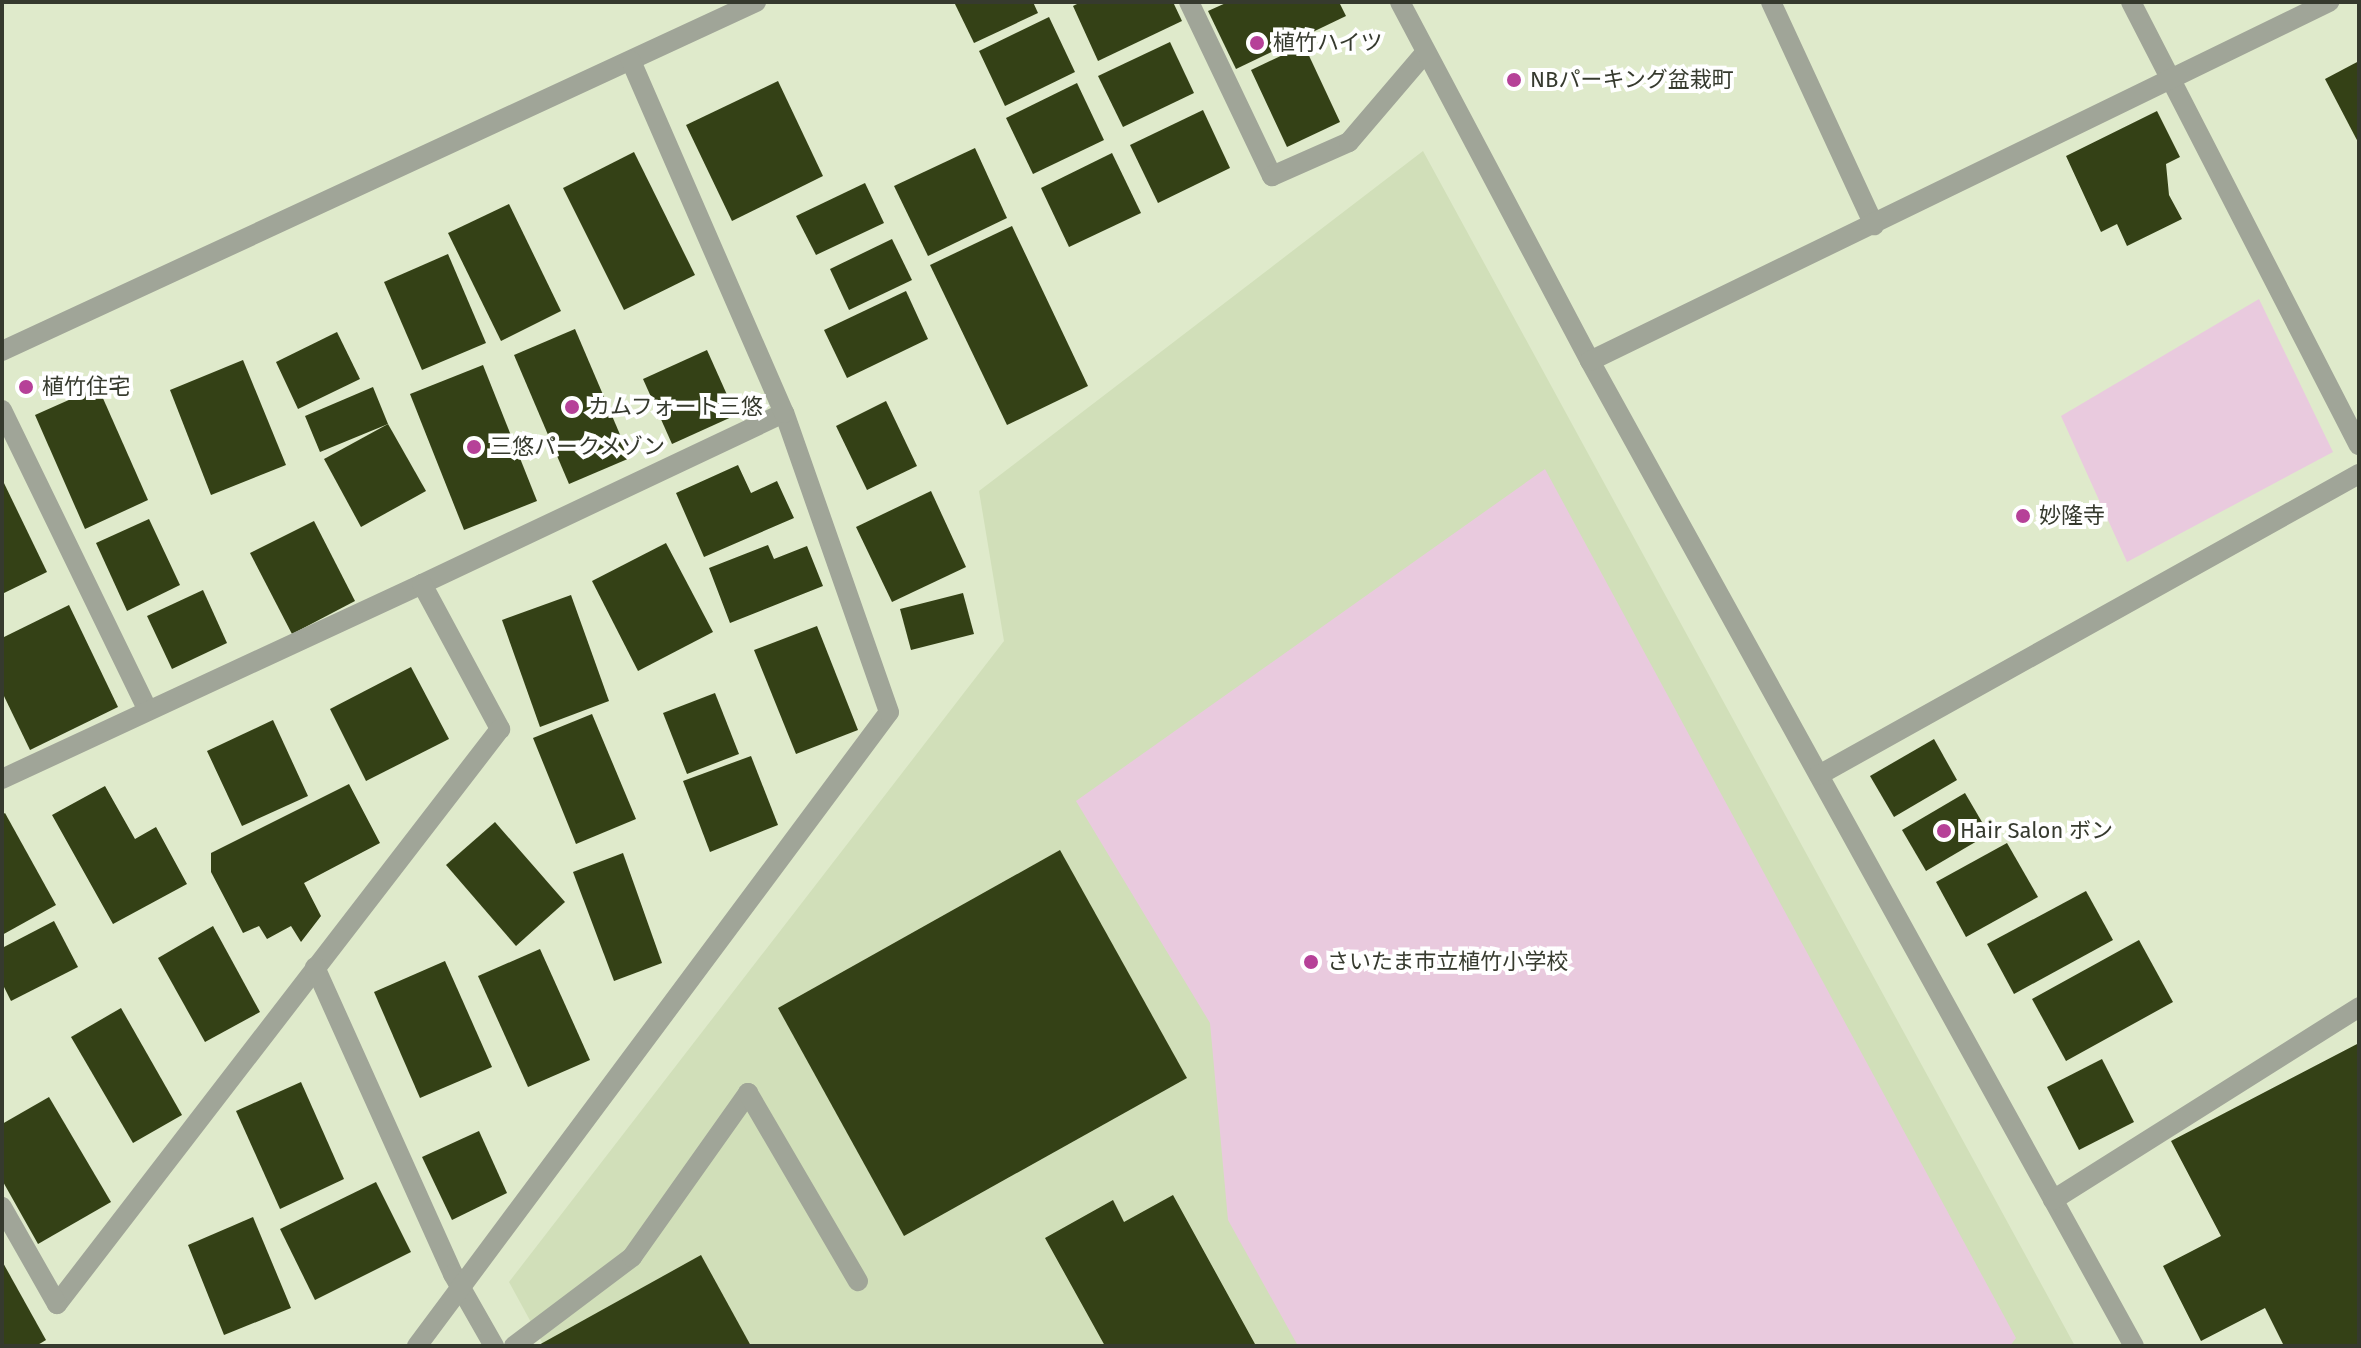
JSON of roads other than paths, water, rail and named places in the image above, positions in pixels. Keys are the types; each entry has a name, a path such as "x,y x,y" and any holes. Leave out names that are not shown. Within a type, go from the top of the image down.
{"street":[{"path":"2,351 756,2"},
{"path":"1189,2 1272,176 1349,142 1426,52"},
{"path":"1400,2 1590,361 2134,1346"},
{"path":"1771,2 1874,225"},
{"path":"2131,2 2175,80 2359,445"},
{"path":"1590,361 2175,80 2329,2"},
{"path":"417,1346 889,712 784,413 631,61"},
{"path":"2,410 147,709"},
{"path":"2,779 784,413"},
{"path":"1819,775 2359,474"},
{"path":"2,1207 57,1304 500,729 422,584"},
{"path":"315,967 461,1289 494,1346"},
{"path":"2053,1200 2359,1007"},
{"path":"514,1346 632,1257 748,1093 858,1281"}],"place":[{"name":"植竹ハイツ","path":"1257,43"},
{"name":"NBパーキング盆栽町","path":"1514,80"},
{"name":"植竹住宅","path":"26,387"},
{"name":"カムフォート三悠","path":"572,407"},
{"name":"三悠パークメゾン","path":"474,447"},
{"name":"妙隆寺","path":"2023,516"},
{"name":"Hair Salon ボン","path":"1944,831"},
{"name":"さいたま市立植竹小学校","path":"1311,962"}]}
